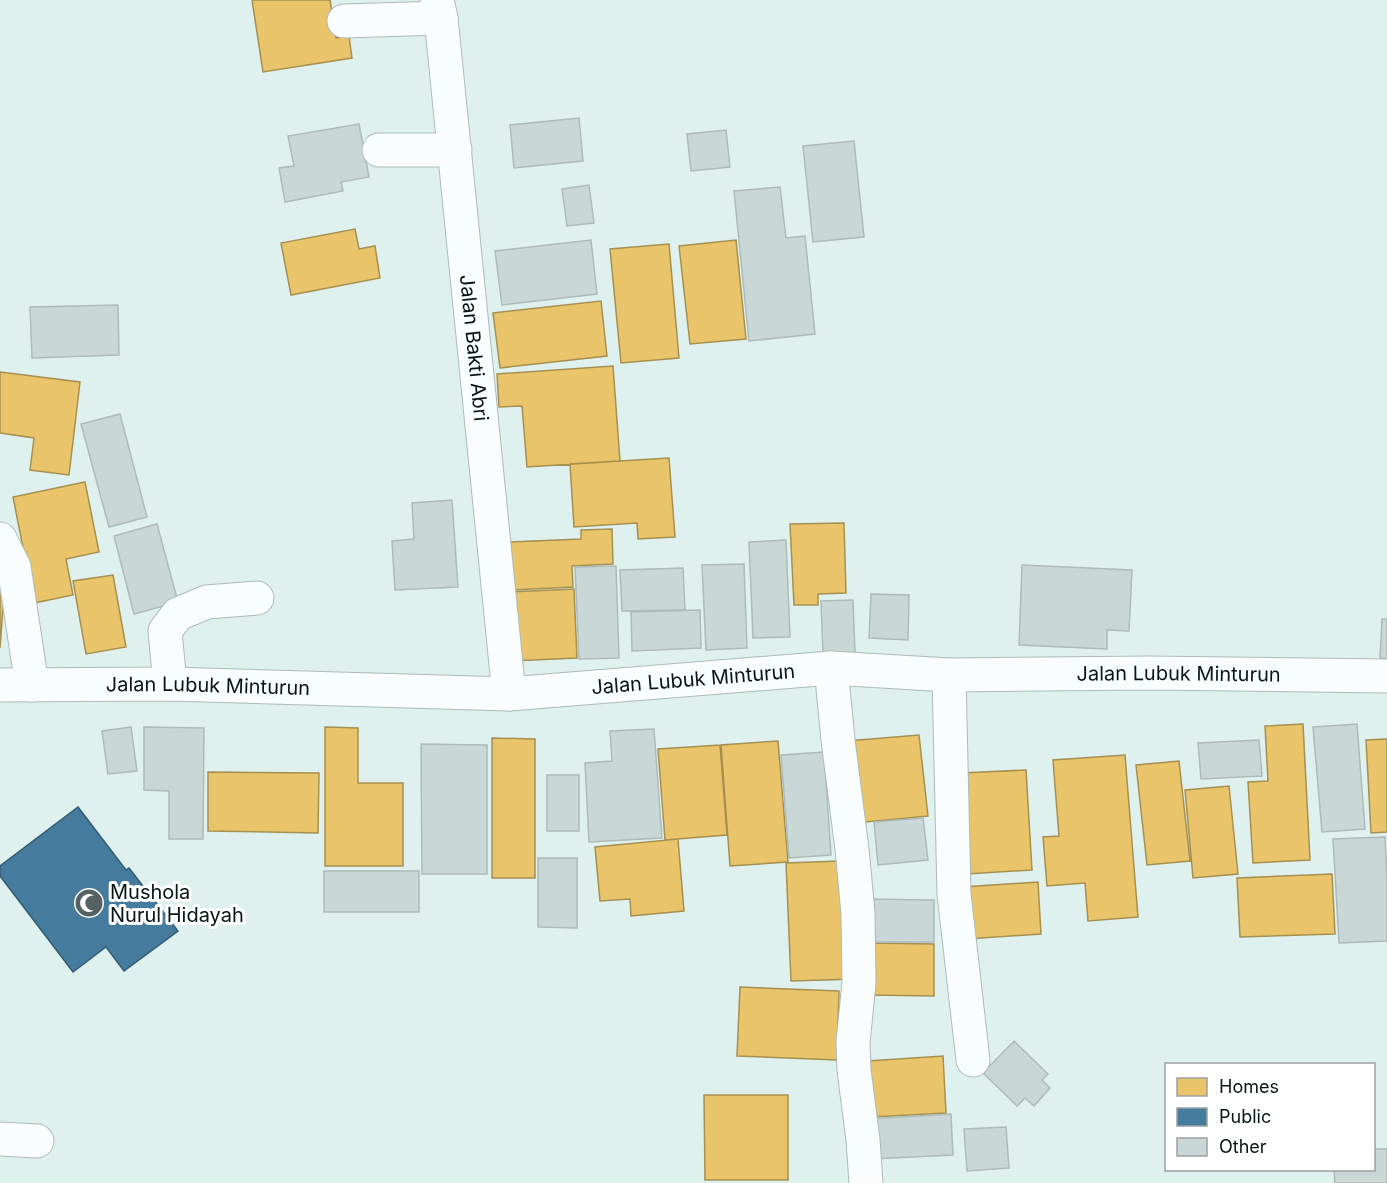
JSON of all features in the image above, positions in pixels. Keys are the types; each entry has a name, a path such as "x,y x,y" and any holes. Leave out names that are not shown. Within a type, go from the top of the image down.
{"street":[{"path":"344,21 439,9"},
{"name":"Jalan Bakti Abri","path":"439,9 509,694"},
{"path":"380,150 455,150"},
{"path":"0,539 14,567 32,685"},
{"path":"170,684 165,631 178,614 207,602 257,598"},
{"path":"831,668 858,913 859,983 853,1042 866,1183"},
{"name":"Jalan Lubuk Minturun","path":"0,685 170,684 509,694 831,668 949,675 1387,676"},
{"path":"949,675 954,894 973,1060"},
{"path":"0,1139 37,1141"}],"building: Homes":[{"path":"252,0 330,0 336,38 349,36 352,58 263,72"},
{"path":"355,229 359,249 375,246 380,278 291,295 281,243"},
{"path":"736,240 746,339 690,344 679,246"},
{"path":"669,244 679,358 621,363 610,249"},
{"path":"601,301 607,356 500,368 493,313"},
{"path":"613,366 620,461 527,467 522,406 499,407 497,374"},
{"path":"0,372 80,382 69,475 30,470 34,438 0,433"},
{"path":"669,458 675,537 638,539 637,523 574,527 570,464"},
{"path":"85,482 99,552 66,559 73,595 34,603 13,497"},
{"path":"844,523 846,593 818,594 818,605 794,605 790,524"},
{"path":"612,529 613,564 572,566 573,587 512,590 510,542 581,539 581,530"},
{"path":"113,575 126,647 86,654 73,581"},
{"path":"0,580 5,581 0,648"},
{"path":"574,589 577,658 512,661 509,592"},
{"path":"1303,724 1310,860 1253,863 1248,782 1268,781 1265,726"},
{"path":"325,727 358,728 358,783 403,783 403,866 325,866"},
{"path":"919,735 928,816 855,823 847,741"},
{"path":"492,738 535,739 535,878 492,878"},
{"path":"1387,739 1387,832 1371,833 1366,740"},
{"path":"778,741 788,862 730,866 721,745"},
{"path":"720,745 727,835 665,840 658,749"},
{"path":"1125,755 1138,917 1088,921 1085,883 1047,886 1043,837 1059,836 1053,760"},
{"path":"1179,761 1190,861 1147,865 1136,765"},
{"path":"1026,770 1032,870 967,874 962,773"},
{"path":"208,772 319,773 318,833 208,831"},
{"path":"1229,786 1238,874 1193,878 1185,790"},
{"path":"678,839 684,911 631,916 630,899 600,901 595,847"},
{"path":"840,861 857,979 791,981 786,863"},
{"path":"1332,874 1335,934 1240,937 1237,878"},
{"path":"1038,882 1041,934 966,939 963,887"},
{"path":"868,943 934,944 934,996 868,995"},
{"path":"740,987 839,991 837,1060 737,1056"},
{"path":"943,1056 946,1113 871,1117 868,1061"},
{"path":"704,1095 788,1095 788,1180 705,1180"}],"building: Public":[{"name":"Mushola Nurul Hidayah","path":"78,807 126,870 129,868 178,931 124,971 106,947 73,972 0,876 0,866"}],"building: Other":[{"path":"579,118 583,161 514,168 510,125"},
{"path":"359,124 369,177 341,182 343,191 285,202 279,168 294,166 288,136"},
{"path":"726,130 730,167 691,171 687,134"},
{"path":"854,141 864,237 813,242 803,146"},
{"path":"589,185 594,223 567,226 562,189"},
{"path":"780,187 786,238 805,236 815,334 749,341 734,191"},
{"path":"591,240 597,294 502,305 495,251"},
{"path":"118,305 119,355 32,358 30,307"},
{"path":"120,414 147,517 109,527 81,424"},
{"path":"452,500 458,587 395,590 392,541 414,539 412,503"},
{"path":"157,524 178,602 134,614 114,536"},
{"path":"786,540 790,637 753,638 749,542"},
{"path":"744,564 747,648 706,650 702,565"},
{"path":"1022,565 1132,570 1129,631 1107,630 1107,649 1019,645"},
{"path":"616,566 619,658 579,659 575,567"},
{"path":"683,568 685,610 622,611 620,570"},
{"path":"871,594 909,595 908,640 869,638"},
{"path":"853,600 855,654 823,655 821,601"},
{"path":"700,610 701,648 632,651 631,612"},
{"path":"1382,619 1387,619 1387,659 1380,658"},
{"path":"1357,724 1365,829 1322,832 1313,727"},
{"path":"131,727 137,771 108,774 102,731"},
{"path":"144,727 204,728 203,839 169,839 169,791 144,790"},
{"path":"654,729 662,838 589,842 585,763 612,761 610,731"},
{"path":"1259,740 1262,776 1201,779 1198,743"},
{"path":"421,744 487,745 487,874 422,874"},
{"path":"824,752 831,855 789,858 781,755"},
{"path":"547,775 579,775 579,831 547,831"},
{"path":"923,818 928,860 878,865 874,822"},
{"path":"1385,837 1387,941 1339,943 1333,839"},
{"path":"538,858 577,858 577,928 538,927"},
{"path":"324,871 419,871 419,912 324,912"},
{"path":"868,899 934,900 934,942 868,942"},
{"path":"1014,1041 1048,1074 1042,1080 1050,1088 1034,1106 1025,1098 1017,1106 983,1073"},
{"path":"951,1114 953,1155 871,1159 869,1119"},
{"path":"1006,1127 1009,1168 967,1171 964,1129"},
{"path":"1375,1149 1387,1149 1387,1183 1335,1183 1334,1171 1375,1171"}],"place":[{"name":"Mushola Nurul Hidayah","path":"89,903"}]}
